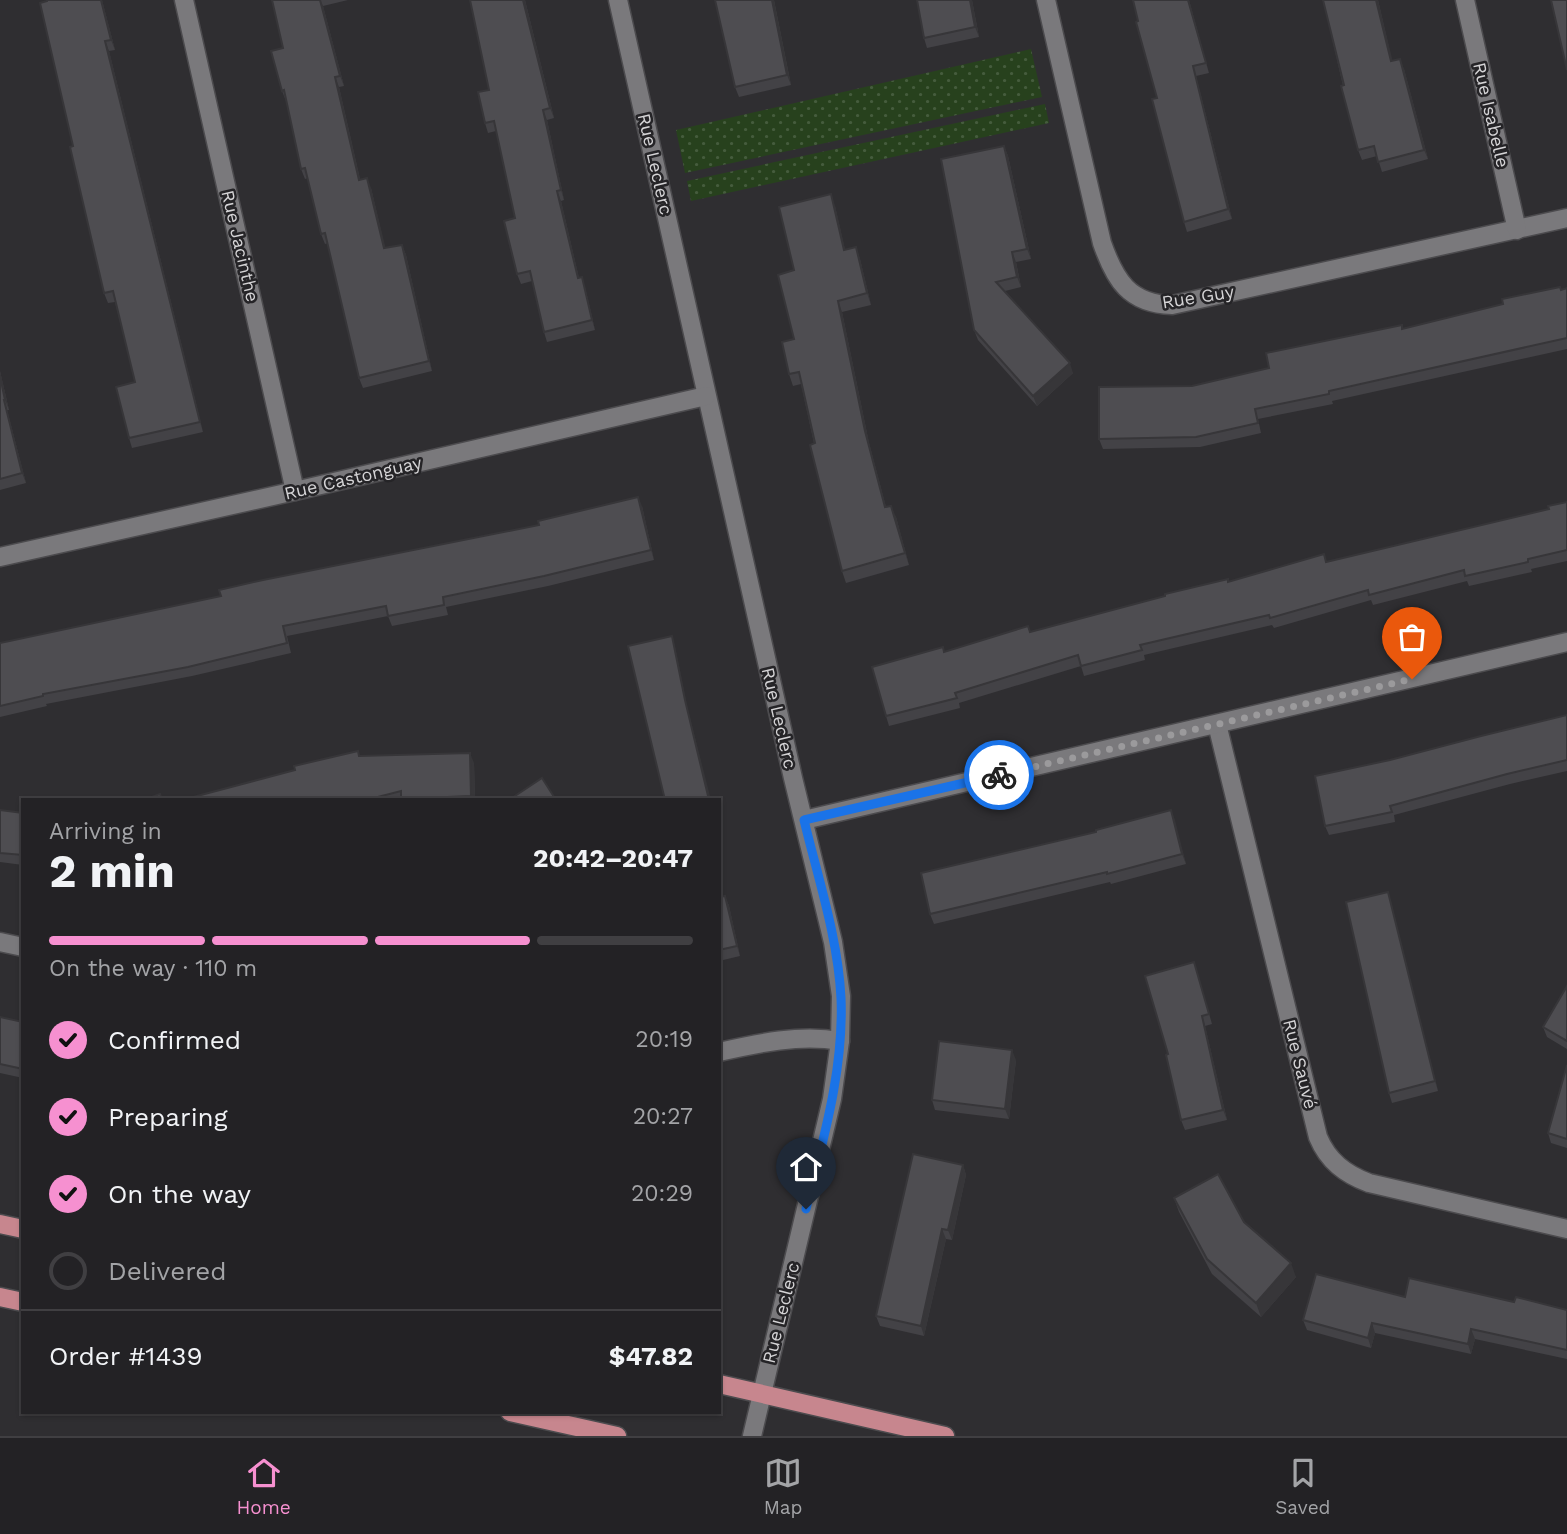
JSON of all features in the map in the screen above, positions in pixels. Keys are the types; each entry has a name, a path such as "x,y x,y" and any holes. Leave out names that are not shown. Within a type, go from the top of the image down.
{"main road":[{"path":"0,1224 21,1229"},
{"path":"0,1297 21,1302"},
{"path":"721,1384 945,1436"},
{"path":"519,1414 617,1436"}],"street":[{"name":"Rue Jacinthe","path":"184,0 295,491"},
{"name":"Rue Leclerc","path":"618,0 838,972 840,1041 832,1099 752,1436"},
{"name":"Rue Guy","path":"1046,0 1102,243 1117,276 1139,300 1154,305 1172,305 1567,218"},
{"name":"Rue Isabelle","path":"1465,0 1517,230"},
{"name":"Rue Castonguay","path":"0,557 706,396"},
{"path":"804,820 1567,642"},
{"name":"Rue Sauvé","path":"1217,724 1323,1149 1341,1170 1369,1183 1567,1229"},
{"path":"0,942 21,947"},
{"path":"721,1052 802,1038 840,1041"}],"green space":[{"path":"1031,49 1042,97 685,173 676,130"},
{"path":"1045,104 1049,123 691,201 687,181"}],"building":[{"path":"47,0 101,0 111,40 105,41 200,422 129,438 116,387 135,382 113,291 104,293 70,147 73,146 40,3"},
{"path":"272,0 320,0 340,76 335,77 359,180 367,178 384,248 402,245 429,361 359,378 325,233 321,234 305,168 301,169 284,90 282,91 271,51 283,48"},
{"path":"470,0 523,0 550,108 543,110 561,190 557,191 578,278 582,277 592,320 544,332 530,271 517,274 504,221 515,218 494,121 485,123 478,92 489,90"},
{"path":"715,0 772,0 787,75 735,87"},
{"path":"917,0 970,0 975,27 924,38"},
{"path":"1133,0 1188,0 1206,63 1193,66 1228,209 1184,222 1152,99 1157,98 1136,22 1138,21"},
{"path":"1323,0 1376,0 1391,61 1400,59 1424,150 1378,162 1374,146 1358,150"},
{"path":"1551,0 1567,0 1567,70"},
{"path":"1004,146 1027,249 1012,252 1017,277 996,282 1070,363 1033,396 974,330 941,159"},
{"path":"831,194 844,250 856,247 867,293 838,301 865,431 885,507 891,506 905,553 842,571 810,445 815,443 799,372 789,374 782,342 794,339 778,275 794,270 779,207"},
{"path":"1560,287 1561,290 1567,288 1567,338 1255,409 1258,423 1196,437 1099,439 1099,387 1192,386 1269,368 1266,353 1402,325 1402,329 1503,304 1502,299"},
{"path":"0,376 22,473 0,479"},
{"path":"638,497 651,550 443,597 444,605 388,616 386,606 283,626 287,643 188,667 43,694 0,706 0,643 221,596 219,590 263,580 539,525 538,521"},
{"path":"1567,502 1567,550 1465,576 1464,570 1369,595 1368,590 1270,618 1269,615 1140,645 1142,650 1081,666 1078,655 955,693 957,698 886,716 872,667 943,647 944,652 1028,626 1030,632 1165,594 1228,579 1228,582 1324,554 1326,562 1549,509 1548,506"},
{"path":"672,636 709,798 665,798 628,646"},
{"path":"1567,715 1567,760 1390,806 1392,812 1325,826 1315,776"},
{"path":"358,751 359,756 470,753 471,796 401,798 401,791 374,798 190,798 295,770 294,766"},
{"path":"542,778 555,798 512,798"},
{"path":"0,810 21,813 21,855 0,853"},
{"path":"1171,810 1182,854 930,914 921,873 1096,832"},
{"path":"1388,892 1435,1081 1389,1093 1346,902"},
{"path":"725,896 737,946 721,950 721,897"},
{"path":"1194,962 1209,1014 1202,1016 1223,1110 1181,1120 1166,1055 1168,1054 1145,976"},
{"path":"1567,986 1567,1041 1543,1027"},
{"path":"0,1017 21,1022 21,1069 0,1064"},
{"path":"939,1041 1012,1050 1005,1109 932,1100"},
{"path":"1567,1065 1567,1139 1548,1133"},
{"path":"913,1154 963,1165 948,1230 942,1229 921,1326 876,1316"},
{"path":"1218,1174 1244,1222 1291,1263 1256,1303 1207,1259 1174,1198"},
{"path":"1316,1274 1405,1297 1409,1278 1514,1302 1516,1297 1567,1310 1567,1350 1471,1329 1468,1344 1372,1323 1368,1338 1303,1320"}],"way so far":[{"path":"999,775 1412,679"}],"route":[{"path":"806,1209 832,1099 840,1041 841,996 833,942 804,820 999,775"}]}
